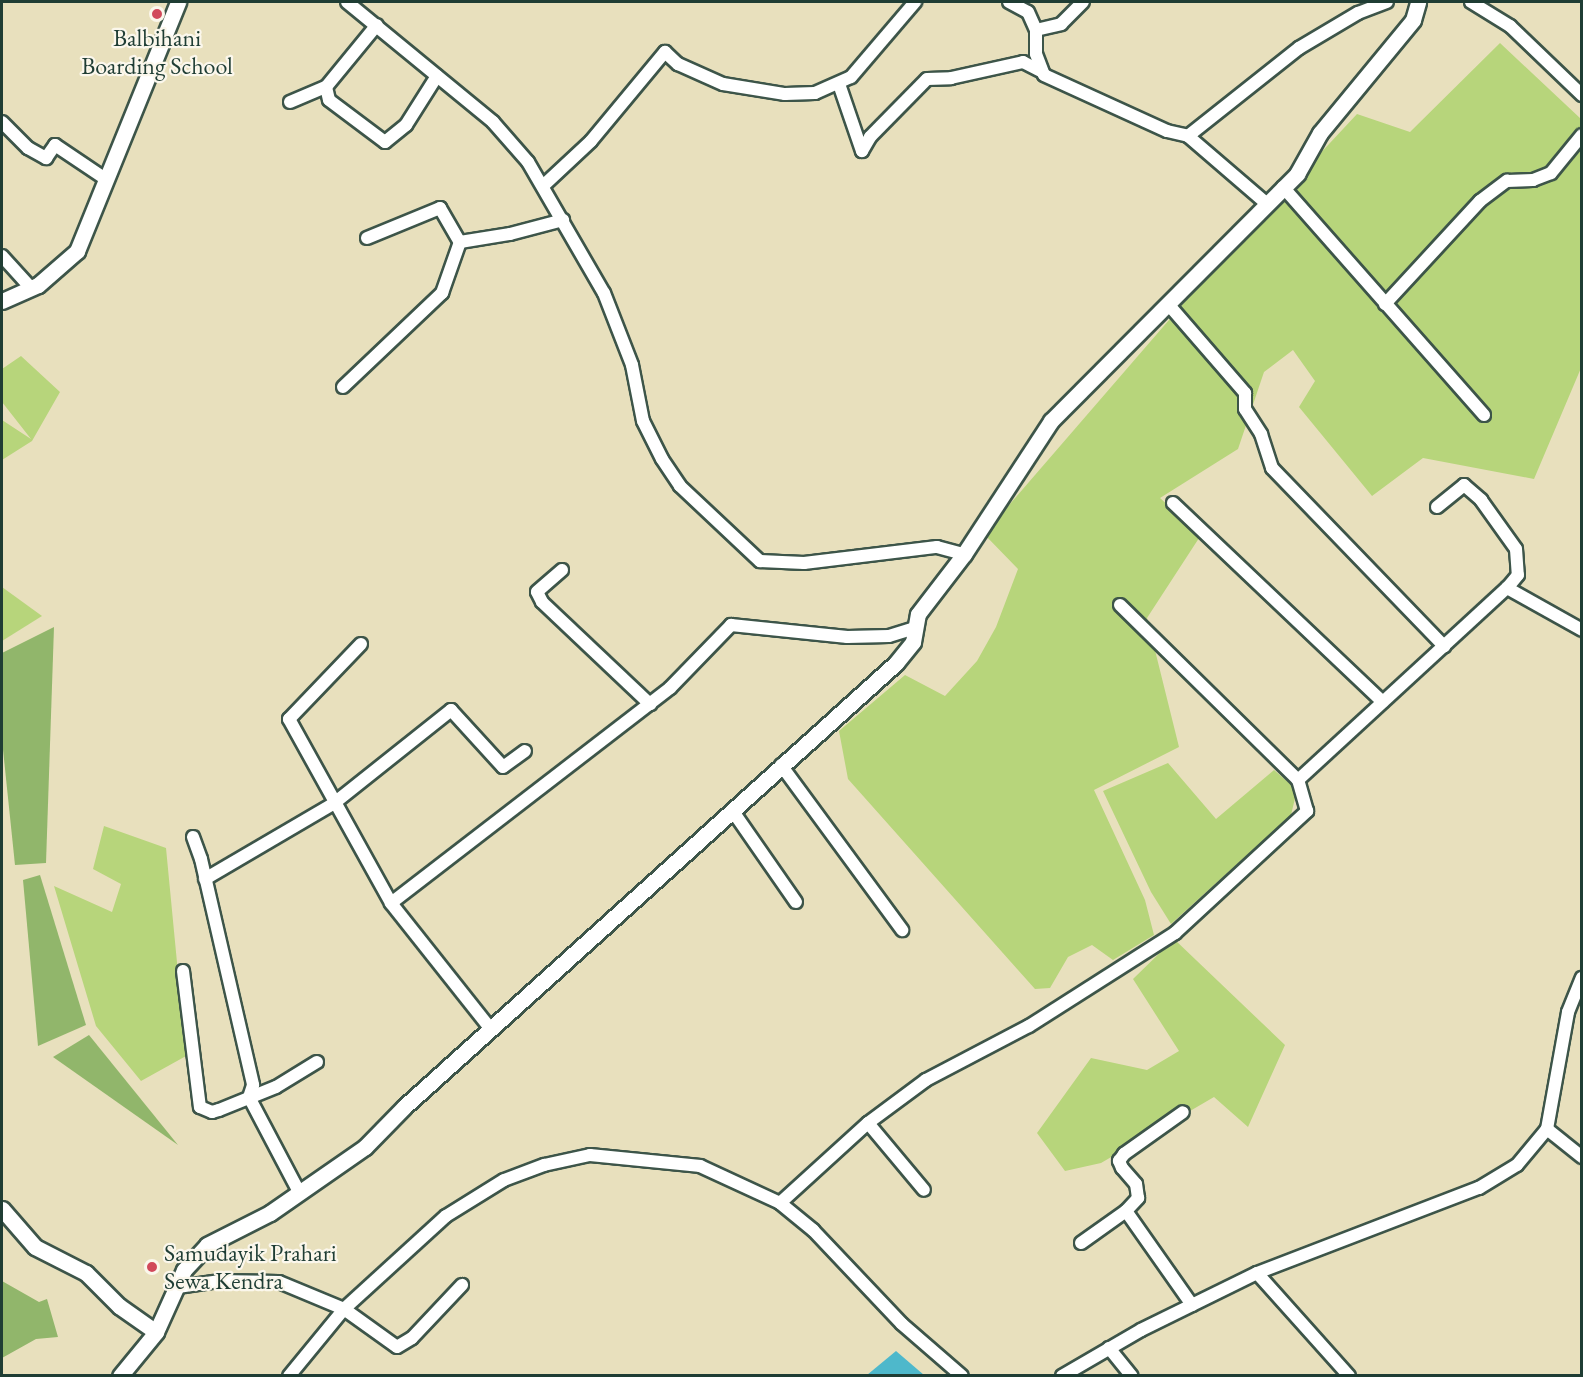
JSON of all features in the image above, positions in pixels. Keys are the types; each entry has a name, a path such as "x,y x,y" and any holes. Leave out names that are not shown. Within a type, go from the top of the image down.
{"street":[{"path":"2,301 31,288 77,251 178,2"},
{"path":"347,2 493,122 544,185 620,330 632,365 643,422 662,459 680,486 760,561 804,563 937,547 964,554"},
{"path":"544,185 591,141 665,52 678,64 723,84 784,94 815,93 851,77 915,2"},
{"path":"1009,2 1028,12 1036,30 1036,54 1043,72"},
{"path":"1036,30 1061,24 1083,2"},
{"path":"1188,136 1299,48 1358,13 1388,2"},
{"path":"120,1376 156,1332 184,1270 207,1245 270,1213 365,1147 490,1028 896,663 913,642 918,614 964,554 1051,420 1297,174 1320,133 1413,20 1418,2"},
{"path":"1471,2 1510,27 1581,95"},
{"path":"290,102 326,87 377,25"},
{"path":"839,84 862,151 870,136 927,79 951,78 1023,62 1167,132 1188,136 1266,203"},
{"path":"326,87 329,100 386,142 406,125 437,76"},
{"path":"2,122 27,148 46,158 56,145 107,180"},
{"path":"1385,304 1480,201 1507,181 1533,180 1551,173 1581,135"},
{"path":"1283,187 1484,415"},
{"path":"343,387 442,293 460,242 440,208 367,238"},
{"path":"460,242 510,234 563,220"},
{"path":"2,256 31,288"},
{"path":"1168,304 1245,393 1245,409 1261,434 1272,468 1444,646"},
{"path":"1298,780 1507,588 1518,575 1516,549 1481,500 1464,485 1437,507"},
{"path":"1173,503 1383,702"},
{"path":"562,570 537,592 542,602 650,704"},
{"path":"1507,588 1581,630"},
{"path":"780,1203 868,1123 926,1080 1029,1026 1175,933 1307,811 1298,780 1120,605"},
{"path":"391,903 650,704 731,625 847,637 889,636 915,628"},
{"path":"362,644 289,719 333,804 391,903 490,1028"},
{"path":"205,879 333,804 451,710 502,767 525,751"},
{"path":"780,765 902,930"},
{"path":"732,810 796,902"},
{"path":"193,837 253,1085 249,1097 299,1192"},
{"path":"183,971 200,1107 212,1112 276,1087 317,1062"},
{"path":"1062,1376 1109,1348 1257,1273 1479,1188 1517,1165 1546,1129 1568,1012 1581,978"},
{"path":"1081,1243 1126,1211 1139,1194 1119,1161 1124,1154 1183,1112"},
{"path":"868,1123 924,1190"},
{"path":"1546,1129 1581,1157"},
{"path":"289,1376 344,1309 446,1216 504,1180 544,1165 590,1155 699,1166 780,1203 813,1230 902,1324 962,1376"},
{"path":"2,1209 35,1247 86,1273 119,1306 156,1332"},
{"path":"1126,1211 1192,1305"},
{"path":"1257,1273 1349,1376"},
{"path":"178,1287 219,1281 279,1282 344,1309 397,1347 412,1338 462,1284"},
{"path":"1109,1348 1132,1376"}],"green space":[{"path":"1500,43 1581,119 1581,368 1534,479 1423,458 1372,496 1299,407 1315,381 1293,350 1264,372 1238,449 1160,498 1201,535 1147,618 1179,747 1094,790 1145,900 1154,935 1113,960 1092,945 1068,957 1050,988 1035,989 848,779 839,731 905,675 945,696 977,661 996,627 1018,569 984,534 1220,261 1357,114 1410,132"},
{"path":"21,356 60,392 32,441 2,460 2,420 31,439 2,402 2,369"},
{"path":"2,587 42,616 2,641"},
{"path":"54,627 46,863 15,865 2,740 2,653"},
{"path":"1168,763 1216,819 1274,770 1297,790 1291,815 1171,924 1151,892 1103,791"},
{"path":"104,826 166,848 186,1056 141,1081 96,1026 54,886 112,912 121,884 93,869"},
{"path":"40,875 86,1025 38,1046 23,880"},
{"path":"1174,939 1285,1045 1248,1127 1214,1097 1101,1163 1065,1171 1037,1133 1091,1058 1147,1070 1179,1051 1133,979"},
{"path":"89,1035 178,1145 53,1057"},
{"path":"2,1281 39,1302 47,1299 58,1337 36,1339 2,1358"}],"water":[{"path":"896,1351 924,1375 867,1375"}],"place":[{"name":"Balbihani Boarding School","path":"157,14"},
{"name":"Samudayik Prahari Sewa Kendra","path":"152,1267"}]}
